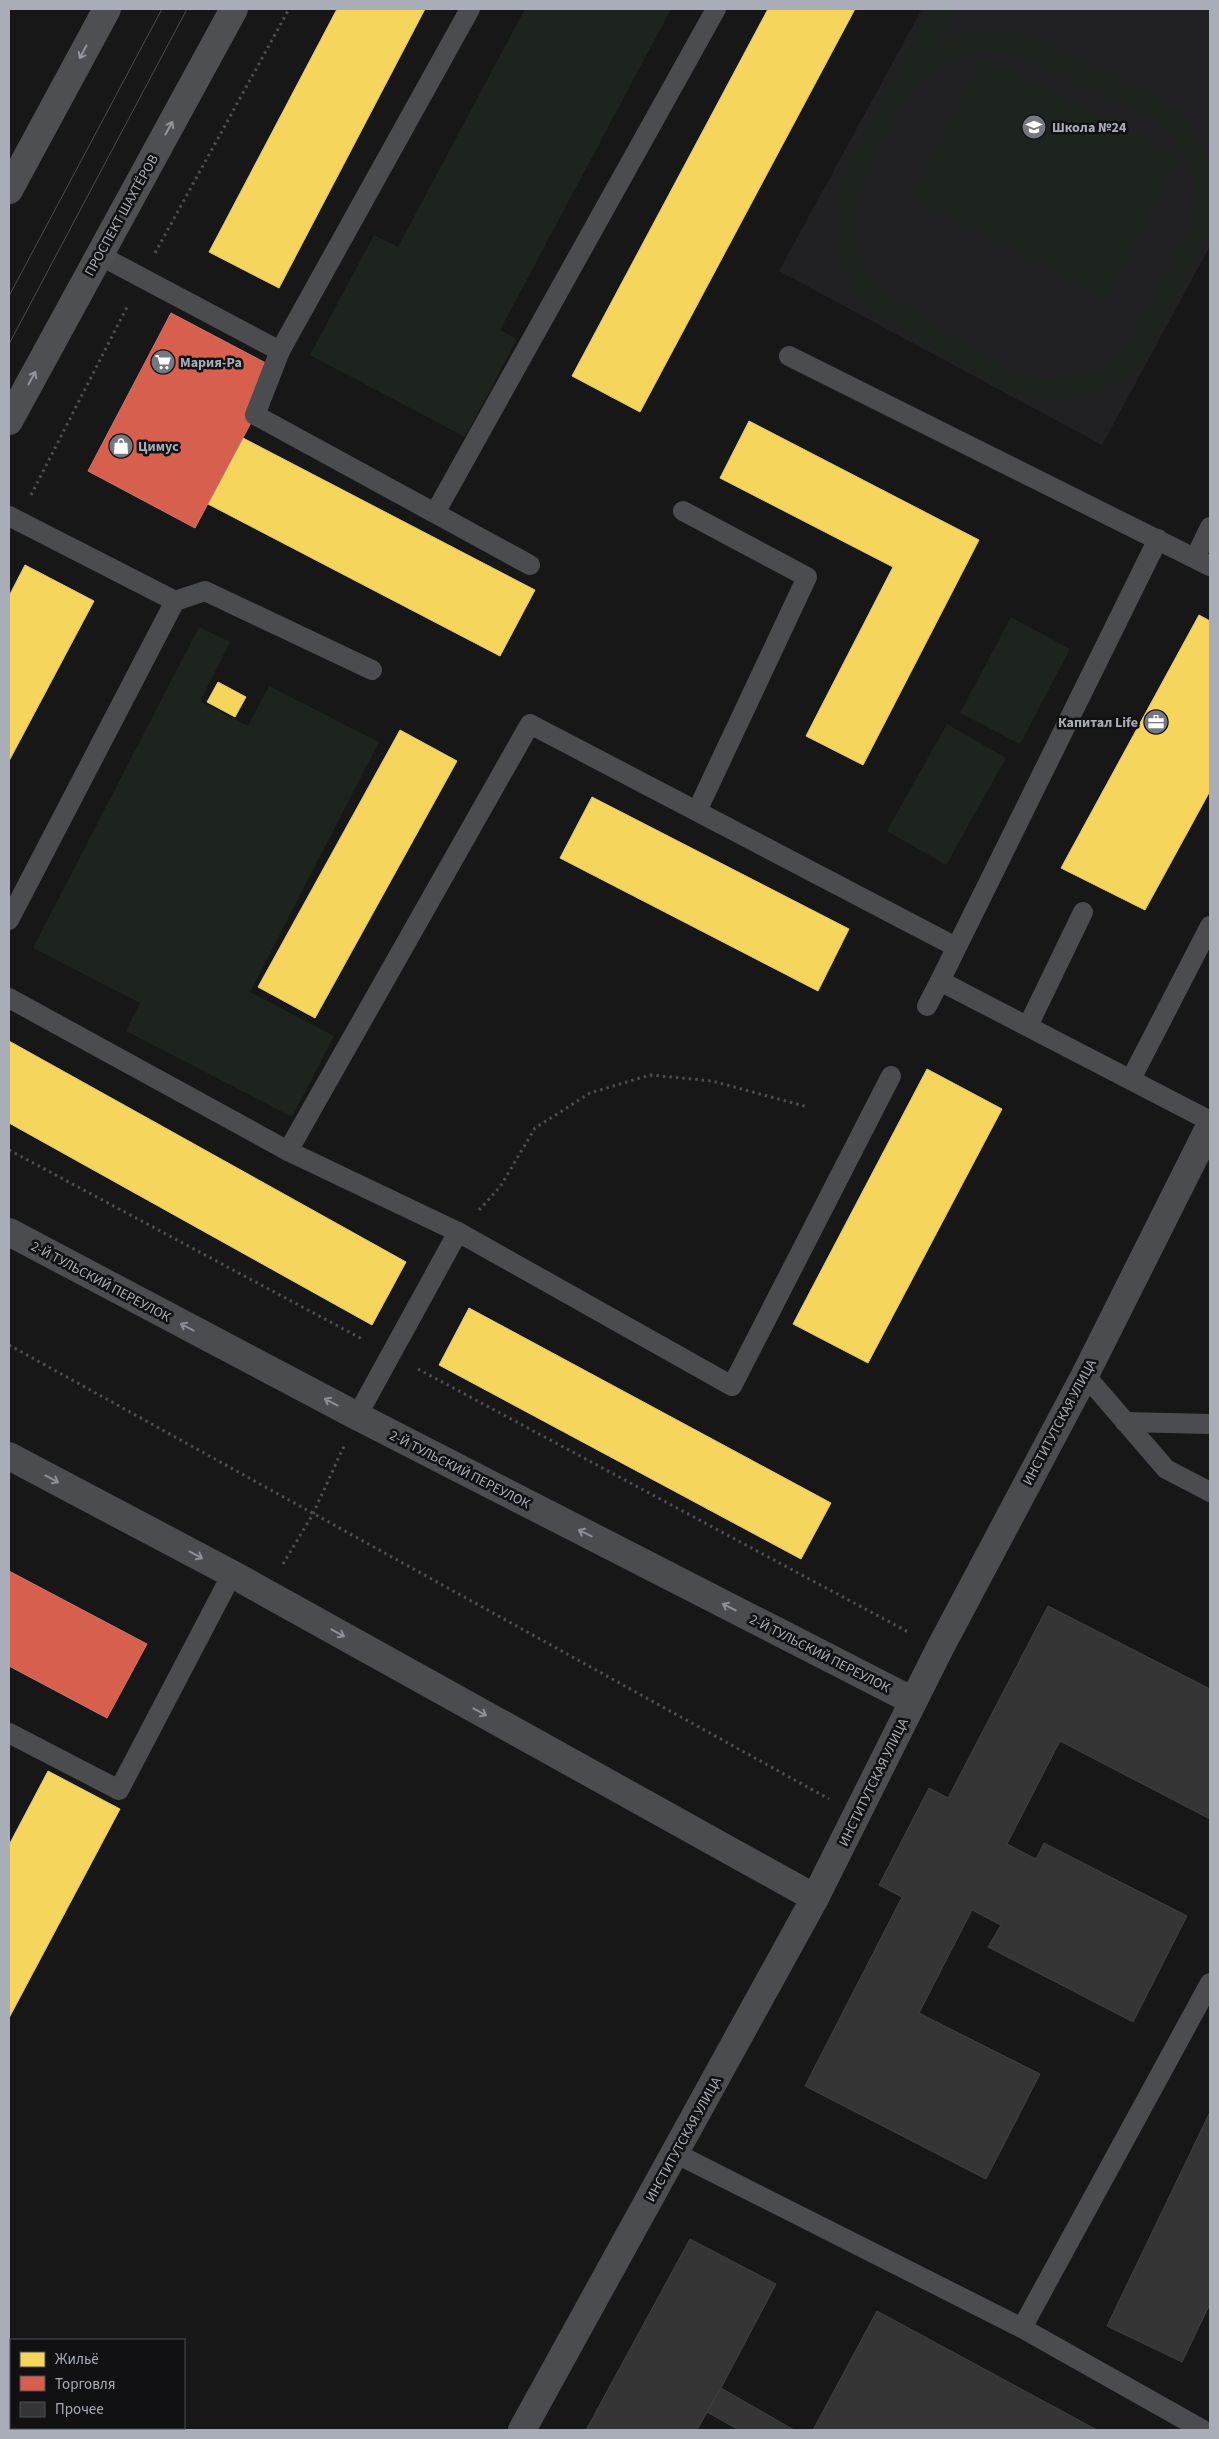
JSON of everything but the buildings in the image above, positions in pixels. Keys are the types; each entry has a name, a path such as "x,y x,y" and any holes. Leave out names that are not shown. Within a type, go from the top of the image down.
{"main road":[{"path":"9,190 107,9"},
{"name":"ПРОСПЕКТ ШАХТЁРОВ","path":"9,421 234,9"}],"street":[{"name":"ИНСТИТУТСКАЯ УЛИЦА","path":"522,2430 815,1898 940,1648 1085,1375 1210,1126"},
{"name":"2-Й ТУЛЬСКИЙ ПЕРЕУЛОК","path":"9,1232 357,1416 913,1701"},
{"path":"9,1456 232,1574 815,1898"}],"lane":[{"path":"470,9 280,351 255,415 530,565"},
{"path":"435,513 716,9"},
{"path":"99,255 280,351"},
{"path":"789,356 1202,562 1210,527"},
{"path":"683,511 807,576 697,811"},
{"path":"9,516 175,601"},
{"path":"926,1006 1158,539"},
{"path":"9,920 175,601 205,591 372,670"},
{"path":"288,1151 530,724 956,947"},
{"path":"1028,1026 1083,912"},
{"path":"1131,1079 1210,926"},
{"path":"940,981 1210,1121"},
{"path":"9,998 288,1151 458,1232 732,1386 891,1076"},
{"path":"357,1416 458,1232"},
{"path":"1085,1375 1166,1469 1210,1492"},
{"path":"1125,1422 1210,1424"},
{"path":"9,1732 119,1790 232,1574"},
{"path":"1022,2328 1210,1983"},
{"path":"675,2153 1022,2328 1203,2430"}],"path":[{"path":"458,1232 500,1187 535,1128 590,1093 650,1075 712,1081 808,1107"},
{"path":"9,1150 940,1648"},
{"path":"9,1345 856,1814"},
{"path":"266,1593 313,1514 357,1416"}],"shaded area":[{"path":"525,9 671,9 500,330 517,339 465,437 310,355 374,235 398,247"},
{"name":"Школа №24","path":"922,9 1210,9 1210,246 1102,445 779,271"},
{"path":"931,9 953,9 934,45 954,36 978,31 1003,31 1028,36 1160,99 1180,114 1196,133 1210,161 1210,232 1137,369 1103,389 1086,395 1053,399 1035,397 997,386 864,304 844,269 836,236 837,201 849,163","holes":["981,51 1002,51 1022,55 1149,116 1161,126 1180,148 1188,161 1197,188 1195,218 1122,355 1108,364 1080,376 1052,379 1037,378 1006,369 878,289 865,267 857,246 854,227 861,189 868,170 900,107 913,86 931,70 951,60"]},
{"path":"982,58 1178,158 1106,297 911,197"},
{"path":"1011,617 1070,649 1020,744 960,713"},
{"path":"199,627 230,642 200,701 248,726 269,686 379,742 250,992 334,1036 292,1117 126,1031 140,1003 33,948"},
{"path":"947,724 1006,758 946,865 887,831"}],"tram line":[{"path":"9,296 162,9"},
{"path":"9,344 187,9"}],"place":[{"name":"Школа №24","path":"1034,127"},
{"name":"Мария-Ра","path":"163,362"},
{"name":"Цимус","path":"121,446"},
{"name":"Капитал Life","path":"1156,722"}]}
